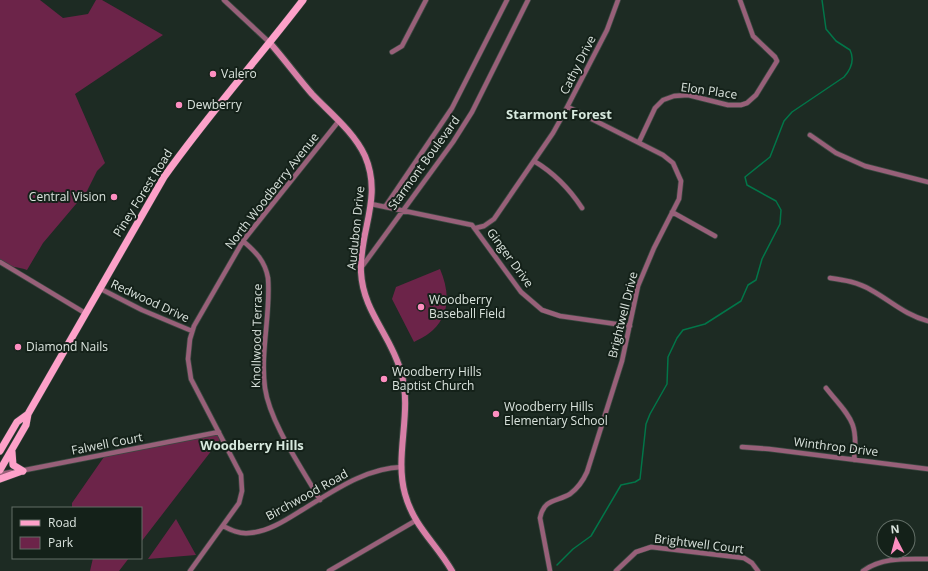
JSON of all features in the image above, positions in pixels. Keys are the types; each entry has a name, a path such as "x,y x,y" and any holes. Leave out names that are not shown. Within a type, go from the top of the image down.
{"main road":[{"name":"Piney Forest Road","path":"1,471 26,425 28,414 99,288 168,172 189,142 303,0"},
{"name":"Piney Forest Road","path":"0,451 17,422 28,414"},
{"path":"0,458 13,435 12,429"},
{"path":"13,448 11,457 12,465 23,471"},
{"path":"0,479 23,471"}],"street":[{"path":"224,0 270,43"},
{"path":"392,52 402,46 426,0"},
{"name":"Starmont Boulevard","path":"385,207 452,108 507,0"},
{"name":"Starmont Boulevard","path":"361,268 453,142 472,112 528,0"},
{"name":"Cathy Drive","path":"476,228 484,226 494,219 553,133 568,107 607,30 618,0"},
{"name":"Elon Place","path":"639,142 656,108 668,97 688,95 735,106 747,103 756,95 777,61 775,57 752,36 740,0"},
{"name":"Audubon Drive","path":"270,43 355,140 365,157 371,181 372,204 361,268 362,285 368,307 390,345 403,378 406,403 402,467 405,493 415,521 452,571"},
{"name":"Brightwell Drive","path":"548,571 540,518 541,513 552,500 565,496 578,487 588,472 622,361 638,286 654,248 679,199 681,188 677,169 663,154 568,107"},
{"name":"North Woodberry Avenue","path":"190,571 239,503 242,484 238,467 191,379 188,359 192,331 243,241 338,122"},
{"path":"810,135 836,153 865,166 928,182"},
{"path":"534,161 557,177 575,197 582,208"},
{"name":"Ginger Drive","path":"372,204 468,223 476,228 520,292 539,308 560,316 630,326"},
{"path":"672,212 715,236"},
{"name":"Knollwood Terrace","path":"243,241 259,256 264,263 268,278 264,371 267,396 284,436 320,500"},
{"path":"0,262 85,313"},
{"path":"830,278 860,284 871,289 903,311 928,321"},
{"name":"Redwood Drive","path":"99,288 142,310 192,331"},
{"path":"826,388 848,416 854,427 856,440 854,460"},
{"name":"Falwell Court","path":"1,471 23,471 219,432"},
{"name":"Winthrop Drive","path":"742,447 928,469"},
{"name":"Birchwood Road","path":"222,526 242,533 256,532 282,522 365,475 385,468 402,467"},
{"path":"329,571 415,521"},
{"name":"Brightwell Court","path":"616,571 636,552 651,548 744,558 752,562 758,571"},
{"path":"863,571 873,565 892,560 928,559"}],"green space":[{"path":"0,0 40,0 63,18 88,14 96,0 102,0 163,35 75,94 105,163 97,171 87,191 43,243 27,270 0,262"},
{"name":"Woodberry Baseball Field","path":"440,269 445,285 447,301 443,316 431,332 414,342 392,299 396,287"},
{"path":"219,432 222,437 142,541 142,507 72,507 72,503 106,454"},
{"path":"176,519 196,555 148,559"},
{"path":"93,559 128,559 119,571 90,571"}],"waterway":[{"path":"557,565 573,549 591,536 621,485 635,482 640,479 646,424 667,384 668,357 677,338 683,330 705,324 741,301 748,285 756,280 762,259 780,224 781,210 776,201 747,185 745,177 770,157 784,121 792,112 844,77 852,64 850,50 836,41 826,29 822,0"}],"place":[{"name":"Valero","path":"213,74"},
{"name":"Dewberry","path":"179,105"},
{"name":"Central Vision","path":"114,197"},
{"name":"Woodberry Baseball Field","path":"421,307"},
{"name":"Diamond Nails","path":"18,347"},
{"name":"Woodberry Hills Baptist Church","path":"384,379"},
{"name":"Woodberry Hills Elementary School","path":"496,414"}],"district":[{"name":"Starmont Forest","path":"559,114"},
{"name":"Woodberry Hills","path":"252,445"}]}
